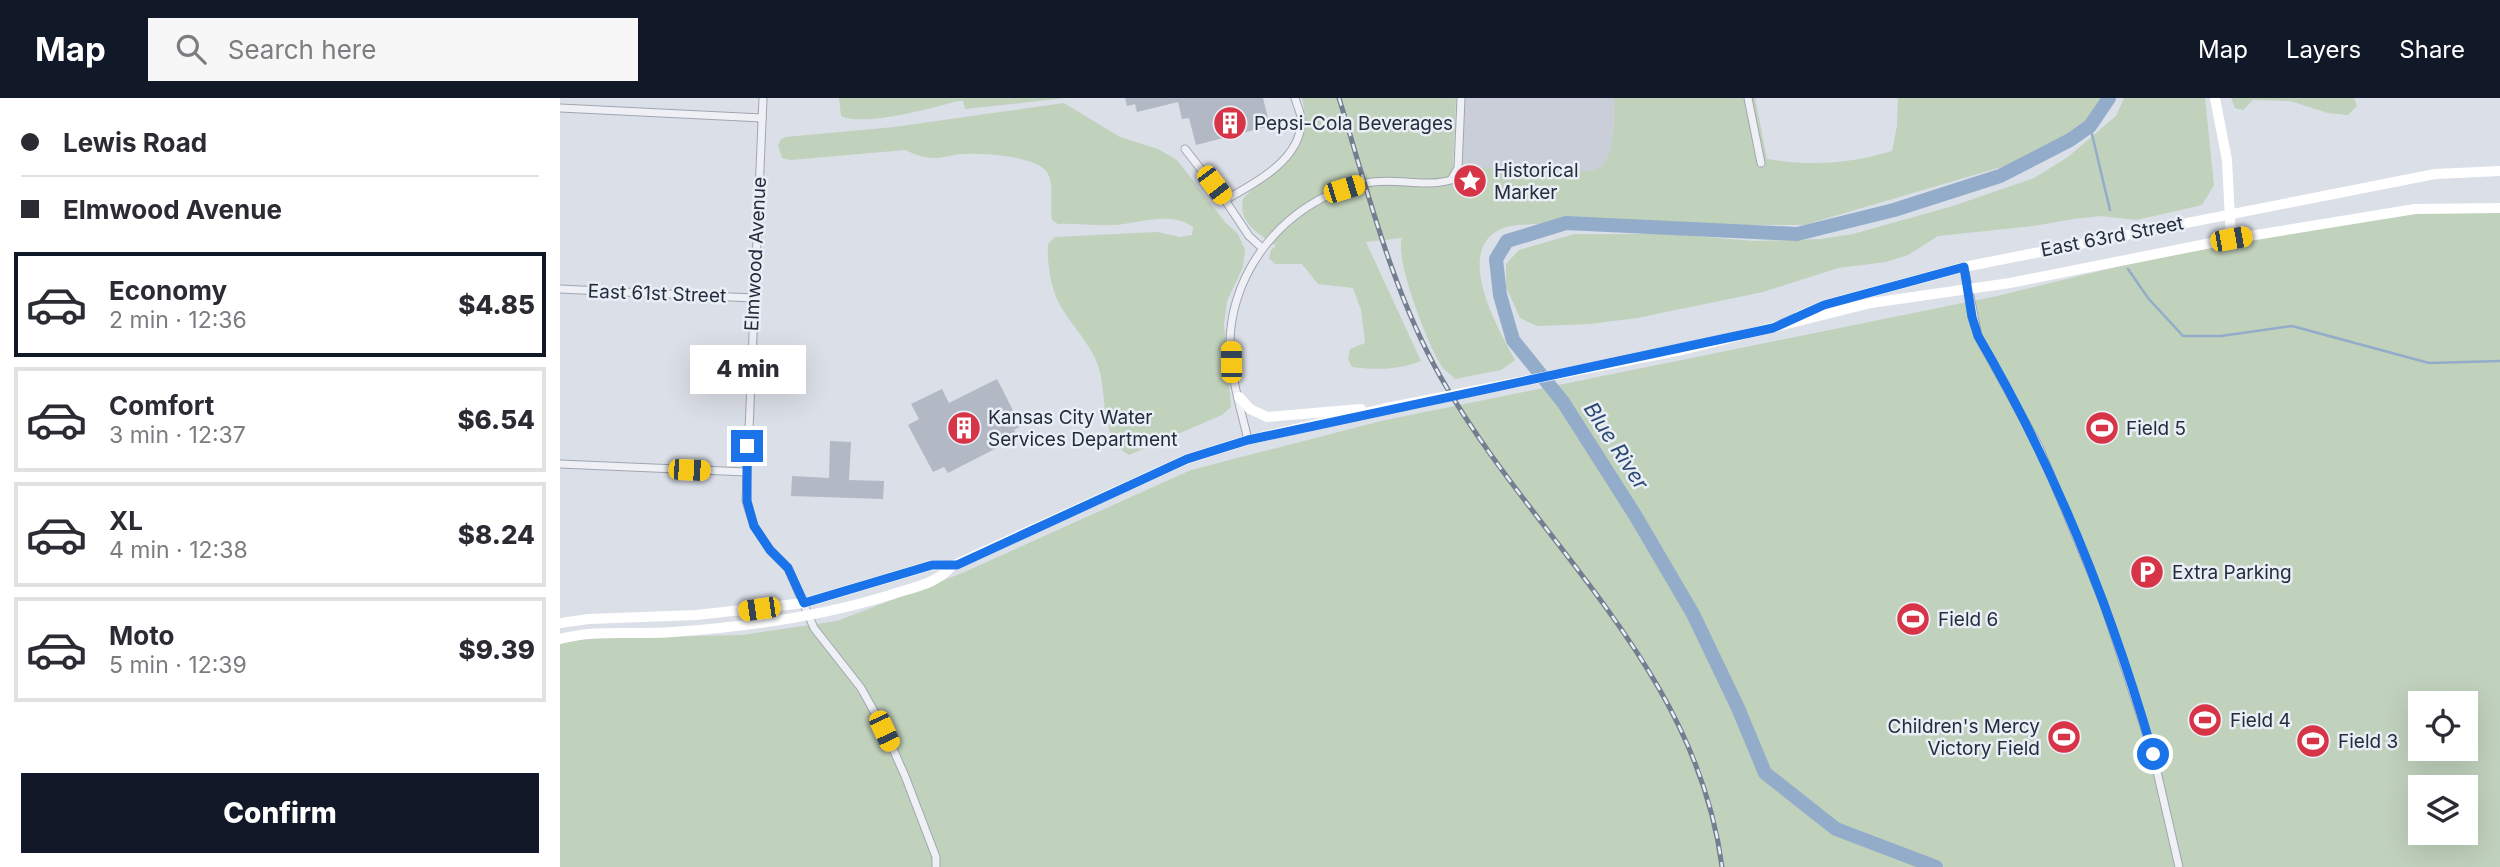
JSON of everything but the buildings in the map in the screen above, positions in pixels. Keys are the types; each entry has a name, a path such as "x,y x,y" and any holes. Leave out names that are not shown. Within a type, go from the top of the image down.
{"main road":[{"path":"2215,98 2227,160 2231,239"},
{"name":"East 63rd Street","path":"1773,328 1824,305 1964,267 2435,174 2500,171"},
{"name":"East 63rd Street","path":"560,639 588,635 671,632 808,616 867,602 941,578 952,566 1187,459 1248,440 1387,408 1682,350 1871,303 2010,283 2231,239 2415,209 2500,208"},
{"path":"1239,397 1250,409 1267,417 1387,408"},
{"name":"East 63rd Street","path":"560,623 589,619 696,615 804,603 932,565 952,566"}],"street":[{"name":"Elmwood Avenue","path":"763,98 746,472 747,501 754,526 770,550 788,568 821,641 861,688 884,731 905,776 936,857 936,867"},
{"path":"1225,200 1252,185 1280,164 1296,142 1301,120 1296,98"},
{"path":"1248,440 1231,362 1232,326 1238,298 1261,247 1304,208 1344,189 1366,183 1442,183 1451,180 1458,168 1461,98"},
{"path":"1748,98 1761,163"},
{"path":"560,108 762,118"},
{"path":"1185,149 1249,236 1261,247"},
{"path":"1964,267 1978,336 2039,447 2104,604 2149,741 2179,867"},
{"name":"East 61st Street","path":"560,289 753,298"},
{"path":"560,464 746,472"}],"shaded area":[{"path":"1458,98 1614,98 1613,172 1458,168"}],"green space":[{"path":"839,98 1065,98 965,109 963,101 958,101 881,118 852,119 841,116"},
{"path":"1302,98 1456,98 1453,167 1592,171 1600,168 1610,152 1614,129 1614,98 1755,98 1767,159 1814,163 1861,159 1892,151 1897,126 1898,98 2113,98 2098,119 2005,166 1804,225 1533,224 1501,229 1487,240 1481,254 1480,272 1490,310 1515,360 1501,370 1455,379 1437,358 1422,324 1403,264 1402,238 1366,242 1421,361 1396,368 1361,368 1352,367 1348,359 1350,349 1365,343 1361,310 1353,288 1318,284 1302,264 1275,264 1269,258 1271,250 1276,246 1247,221 1242,208 1243,199 1290,158 1298,147 1305,118"},
{"path":"2124,98 2205,98 2214,185 2202,205 2136,220 2101,216 1938,236 1908,255 1886,262 1838,268 1763,292 1637,318 1590,324 1537,326 1520,318 1506,287 1506,264 1519,250 1575,234 1668,234 1755,241 1821,239 1853,234 1953,206 2034,178 2068,157 2116,116"},
{"path":"2231,98 2354,98 2357,106 2348,115 2328,113 2290,101 2253,100 2243,110 2235,108"},
{"path":"1064,103 1120,137 1158,149 1177,160 1225,222 1238,234 1245,250 1243,267 1227,301 1224,324 1231,407 1222,415 1129,455 1120,448 1110,431 1099,367 1095,358 1061,307 1055,293 1049,268 1048,244 1055,237 1157,232 1180,237 1192,235 1193,227 1175,219 1113,225 1058,224 1052,220 1051,183 1047,172 1032,162 1021,159 972,154 933,158 905,150 791,160 782,158 778,145 781,139 786,137 894,127"},
{"path":"2415,209 2500,210 2500,867 560,867 560,639 742,635 837,621 960,574 1191,470 1381,421 1997,296 2231,239"}],"waterway":[{"name":"Blue River","path":"1936,867 1836,829 1765,773 1738,708 1693,614 1635,515 1563,402 1513,340 1500,295 1496,259 1507,241 1566,223 1797,234 1894,210 2000,176 2070,140 2090,126 2109,98"},
{"path":"2090,126 2110,210"},
{"path":"2128,269 2148,298 2183,336 2221,336 2292,326 2429,363 2500,361"}],"railway":[{"path":"1339,98 1382,240 1423,344 1478,437 1607,609 1646,667 1680,729 1706,795 1722,867"}],"place":[{"name":"Pepsi-Cola Beverages","path":"1230,123"},
{"name":"Historical Marker","path":"1470,181"},
{"name":"Kansas City Water Services Department","path":"964,428"},
{"name":"Field 5","path":"2102,428"},
{"name":"Extra Parking","path":"2147,572"},
{"name":"Field 6","path":"1913,619"},
{"name":"Field 4","path":"2205,720"},
{"name":"Children's Mercy Victory Field","path":"2064,737"},
{"name":"Field 3","path":"2313,741"}],"route":[{"path":"747,446 747,501 754,526 770,550 788,568 804,603 932,565 957,565 1187,459 1248,440 1361,414 1682,350 1773,328 1824,305 1964,267 1972,317 1978,336 2008,386 2039,447 2073,525 2120,648 2153,754"}]}
